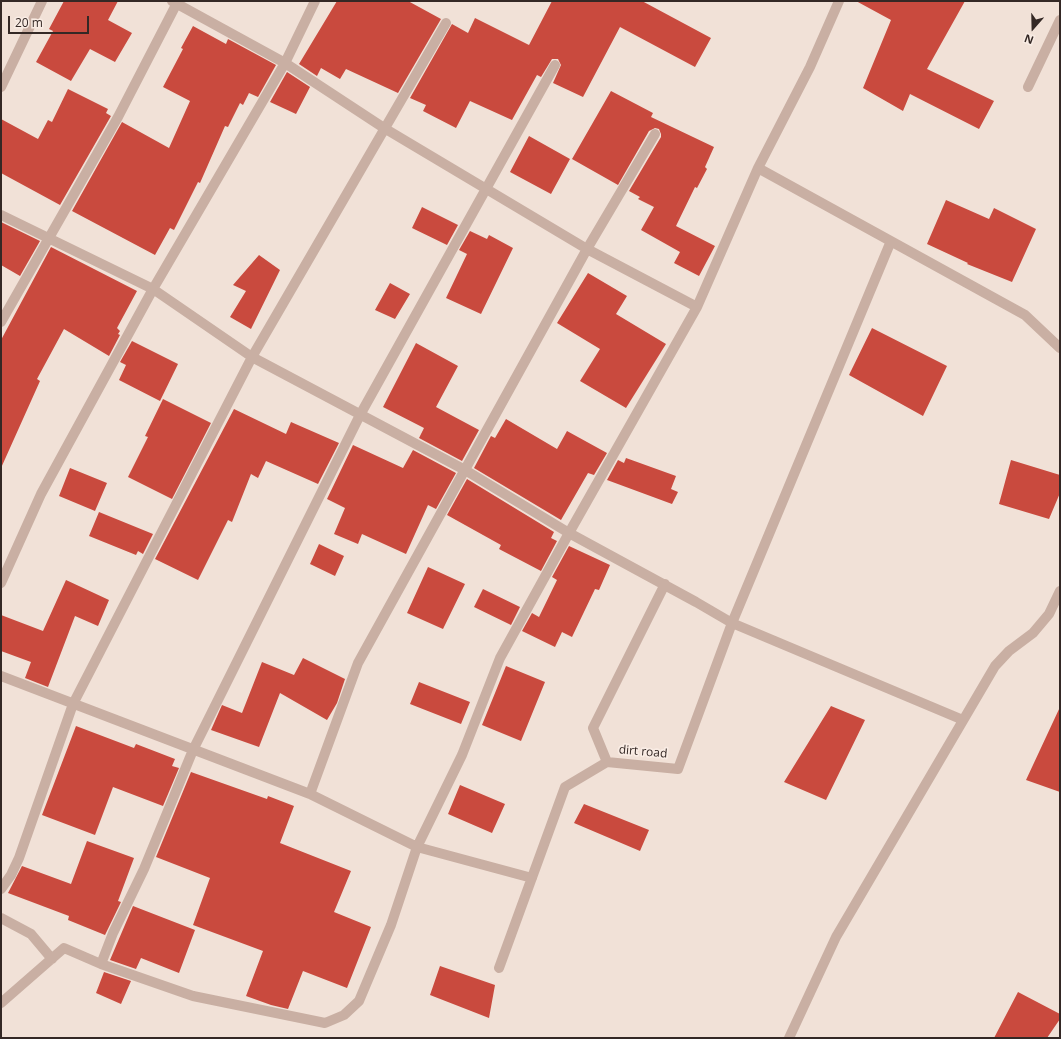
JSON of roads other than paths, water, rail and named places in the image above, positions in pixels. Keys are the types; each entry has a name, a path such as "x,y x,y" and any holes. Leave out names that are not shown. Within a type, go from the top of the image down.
{"street":[{"path":"1,87 42,1"},
{"path":"1,583 41,494 153,289 285,63 315,1"},
{"path":"1,1003 64,948 101,964 193,996 325,1023 344,1015 359,1000 391,925 417,847 462,755 500,658 697,307 758,168 810,67 839,1"},
{"path":"1,322 118,117 176,2 285,63 384,128 586,249 697,307"},
{"path":"1028,87 1060,20"},
{"path":"1,889 11,875 19,858 73,704 252,356 446,23"},
{"path":"101,964 113,933 144,869 193,750 360,415 485,188 555,65"},
{"path":"310,794 358,663 586,249 655,134"},
{"path":"758,168 1025,315 1060,348"},
{"path":"1,215 153,289 252,356 465,470 569,533 665,584 732,623 963,720"},
{"path":"732,623 891,241"},
{"path":"499,968 565,786 607,762 593,728 665,584"},
{"path":"789,1038 836,937 995,666 1009,651 1033,633 1049,614 1060,591"},
{"name":"dirt road","path":"607,762 678,769 732,623"},
{"path":"1,676 310,794 417,847 532,878"},
{"path":"1,918 32,934 52,959"}]}
